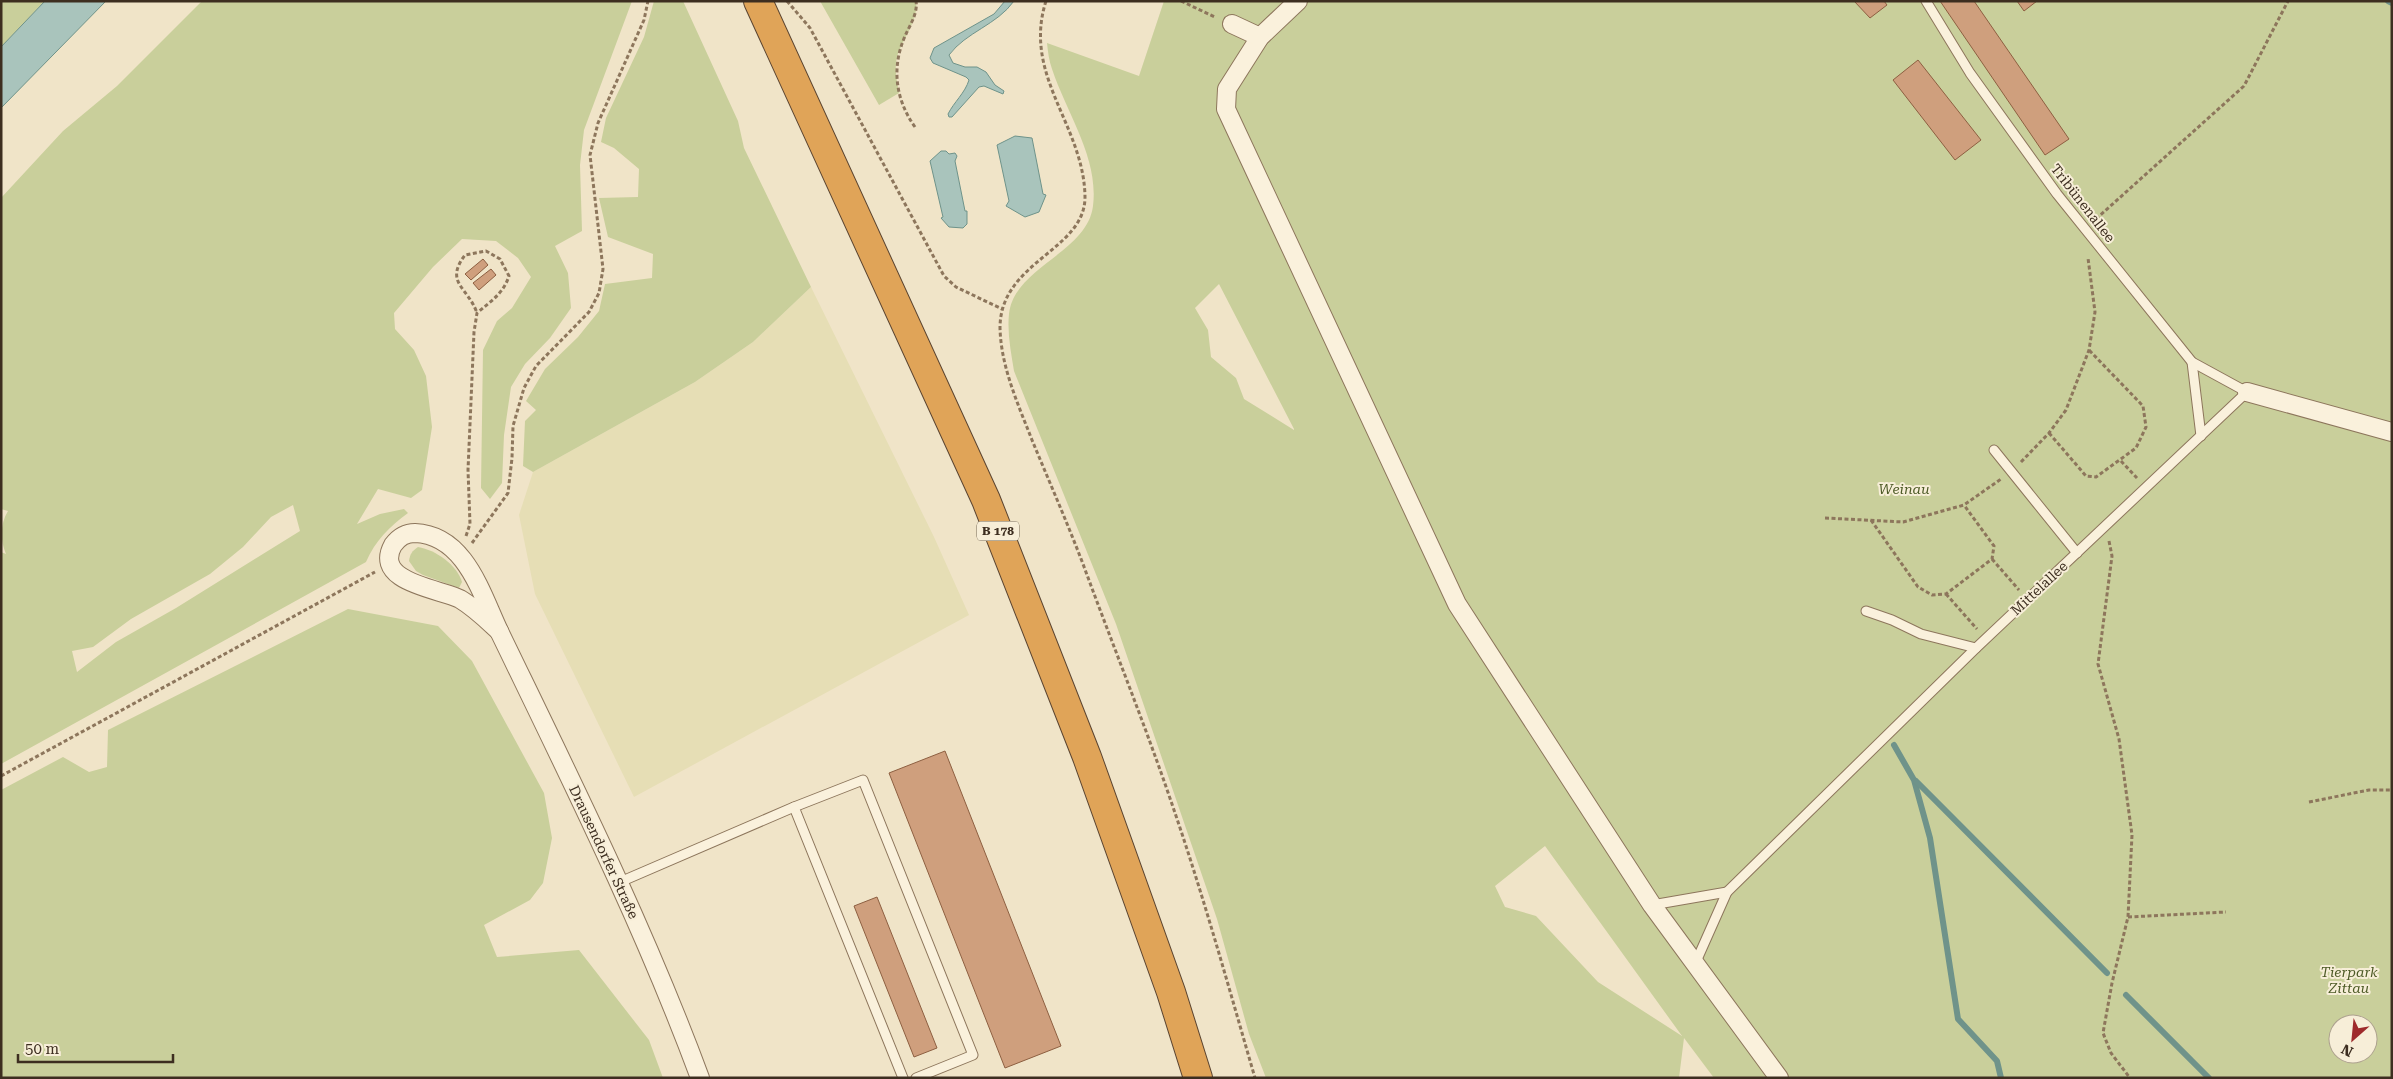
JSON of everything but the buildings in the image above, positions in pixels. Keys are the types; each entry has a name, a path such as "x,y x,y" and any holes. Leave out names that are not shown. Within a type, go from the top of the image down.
{"highway":[{"name":"B 178","path":"758,1 986,500 1087,757 1170,992 1198,1078"}],"street":[{"path":"1298,1 1260,37 1227,89 1226,109 1457,604 1652,905 1779,1078"},
{"path":"1232,24 1260,37"},
{"path":"2247,392 2392,432"},
{"name":"Drausendorfer Straße","path":"499,631 460,599 445,592 417,586 404,580 391,563 391,553 394,544 403,535 409,533 423,533 438,537 461,556 471,571 620,882 680,1024 700,1078"}],"lane":[{"name":"Tribünenallee","path":"1926,1 1970,73 2085,229 2192,362 2247,392"},
{"path":"2192,362 2201,436"},
{"name":"Mittelallee","path":"1695,964 1727,892 1976,648 2247,392"},
{"path":"1994,450 2077,552"},
{"path":"1866,611 1892,620 1921,634 1976,648"},
{"path":"620,882 794,807 863,780 973,1055 916,1078"},
{"path":"794,807 903,1078"},
{"path":"1652,905 1727,892"}],"path":[{"path":"461,556 487,524 508,493 513,426 524,388 536,366 589,312 599,293 603,269 590,155 598,123 644,20 648,1"},
{"path":"787,1 810,28 944,276 956,287 1002,309"},
{"path":"915,127 906,114 896,75 897,59 913,20 916,1"},
{"path":"1046,1 1040,32 1041,55 1049,82 1080,158 1085,185 1085,202 1080,219 1072,232 1022,275 1002,309 1000,328 1004,362 1014,396 1081,560 1173,808 1219,950 1255,1078"},
{"path":"1181,1 1232,24"},
{"path":"1825,518 1904,522 1964,504 2010,472 2049,433 2066,410 2089,350 2094,312 2085,229 2148,170 2244,86 2288,1"},
{"path":"461,556 470,524 468,470 474,332 477,313 455,279 455,270 465,255 486,251 500,259 509,276 506,286 499,296 477,313"},
{"path":"2049,433 2086,476 2096,477 2121,461 2136,448 2146,427 2143,406 2089,350"},
{"path":"2121,461 2146,488"},
{"path":"1871,520 1918,586 1932,595 1946,594 1992,559 1994,546 1964,504"},
{"path":"2106,525 2112,556 2098,664 2119,739 2132,835 2128,917 2112,983 2103,1033 2111,1054 2130,1078"},
{"path":"1992,559 2027,600"},
{"path":"1,776 391,563"},
{"path":"1946,594 1986,639"},
{"path":"2309,802 2369,790 2392,790"},
{"path":"2128,917 2226,912"}],"shaded area":[{"path":"811,287 934,537 969,615 634,797 535,594 519,515 533,472 695,382 753,342"}],"green space":[{"path":"1,1 45,1 1,47"},
{"path":"202,1 632,1 584,130 580,165 582,231 555,246 568,273 571,308 550,338 525,364 511,387 504,435 502,483 490,499 481,488 483,350 497,321 512,308 531,277 518,258 496,241 462,239 433,267 394,313 395,329 414,350 426,376 432,427 422,490 411,498 378,489 357,524 380,514 404,509 408,513 384,534 366,562 1,764 1,552 6,554 2,532 3,521 8,511 1,509 1,198 63,131 117,86","holes":["293,505 300,531 176,608 116,642 77,672 72,651 93,647 131,619 210,574 243,547 271,517"]},
{"path":"654,1 683,1 738,121 744,148 811,287 753,342 695,382 533,472 523,466 525,421 536,410 526,401 545,369 578,337 599,311 605,284 652,278 653,254 608,237 599,198 638,197 639,169 614,148 601,142 606,118 644,37"},
{"path":"820,1 916,1 915,15 899,50 896,62 899,93 879,105"},
{"name":"Weinau","path":"1164,1 2392,1 2392,1078 1714,1078 1684,1038 1679,1078 1266,1078 1249,1034 1217,919 1116,624 1014,371 1009,314 1014,298 1023,284 1078,236 1088,222 1093,206 1094,188 1087,153 1058,86 1049,60 1047,43 1139,76","holes":["1219,284 1294,429 1244,399 1236,378 1211,357 1208,330 1195,308","1545,846 1682,1036 1598,982 1536,916 1505,907 1495,886"]},
{"path":"418,547 432,551 451,564 462,582 459,588 416,571 409,561 410,556"},
{"path":"348,609 438,626 472,661 544,793 552,838 543,883 530,900 484,925 497,957 579,950 649,1040 663,1078 1,1078 1,790 63,757 89,772 107,767 108,730"}],"water":[{"path":"45,1 106,1 1,108 1,47"},
{"path":"1005,1 1014,1 999,16 964,40 949,55 953,63 965,67 977,67 986,72 995,85 1004,91 1003,94 984,86 979,87 952,117 949,117 948,114 969,80 933,63 930,58 934,48 994,14"},
{"path":"1015,136 1032,138 1043,194 1046,195 1039,212 1025,217 1006,206 1009,201 997,145"},
{"path":"941,151 946,151 949,154 955,153 957,156 955,161 965,211 967,211 967,224 963,228 949,227 941,218 943,217 930,161"}],"waterway":[{"path":"2388,1 2392,3"},
{"path":"1894,745 1914,780 1930,838 1958,1019 1997,1061 2001,1078"},
{"path":"1916,781 2107,973"},
{"path":"2126,995 2209,1078"}],"park label":[{"name":"Tierpark Zittau","path":"2349,980"}]}
